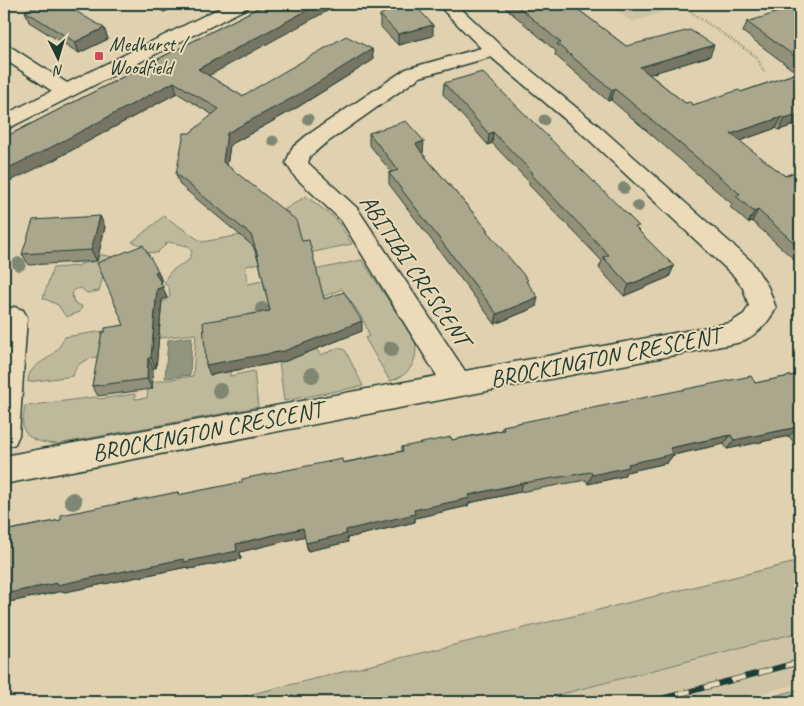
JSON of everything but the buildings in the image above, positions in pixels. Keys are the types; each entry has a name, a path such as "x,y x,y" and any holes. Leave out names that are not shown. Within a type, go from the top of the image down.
{"street":[{"path":"4,123 67,92 102,72 241,4"},
{"name":"BROCKINGTON CRESCENT","path":"4,470 737,332 753,321 763,308 760,295 753,281 743,270 593,132 494,50 446,4"},
{"name":"ABITIBI CRESCENT","path":"458,385 350,214 303,172 298,163 300,153 314,141 413,73 463,57 494,50"},
{"path":"4,52 67,92"},
{"path":"4,435 14,317"}],"path":[{"path":"679,4 757,57 765,74"}],"shaded area":[{"path":"607,4 688,4 632,22"},
{"path":"306,196 336,219 352,244 246,266 248,284 362,260 415,341 414,361 407,371 397,379 390,381 365,338 369,336 365,323 342,289 285,312 321,355 339,348 345,350 363,386 284,401 275,329 210,374 230,371 230,376 254,371 258,407 58,444 38,441 28,436 23,427 25,406 135,394 135,399 147,398 152,382 193,376 196,334 159,338 136,314 165,301 170,296 169,287 164,284 168,275 189,260 192,252 188,246 168,242 157,253 145,252 143,246 132,242 164,216 202,242 293,226 289,221 289,213 284,210"},
{"path":"98,254 113,257 107,261 99,291 87,293 81,288 73,290 74,303 82,306 80,312 66,317 58,305 43,298 53,268 79,266 80,264 96,261"},
{"path":"117,329 97,357 81,363 76,368 73,376 28,382 33,368 53,354 65,337"},
{"path":"192,337 190,375 165,378 168,340"},
{"path":"800,561 800,632 531,702 219,702"},
{"path":"800,632 800,683 729,702 533,702"},
{"path":"800,689 800,702 753,702"}],"railway":[{"path":"650,702 800,662"}],"place":[{"name":"Medhurst / Woodfield","path":"99,56"}]}
